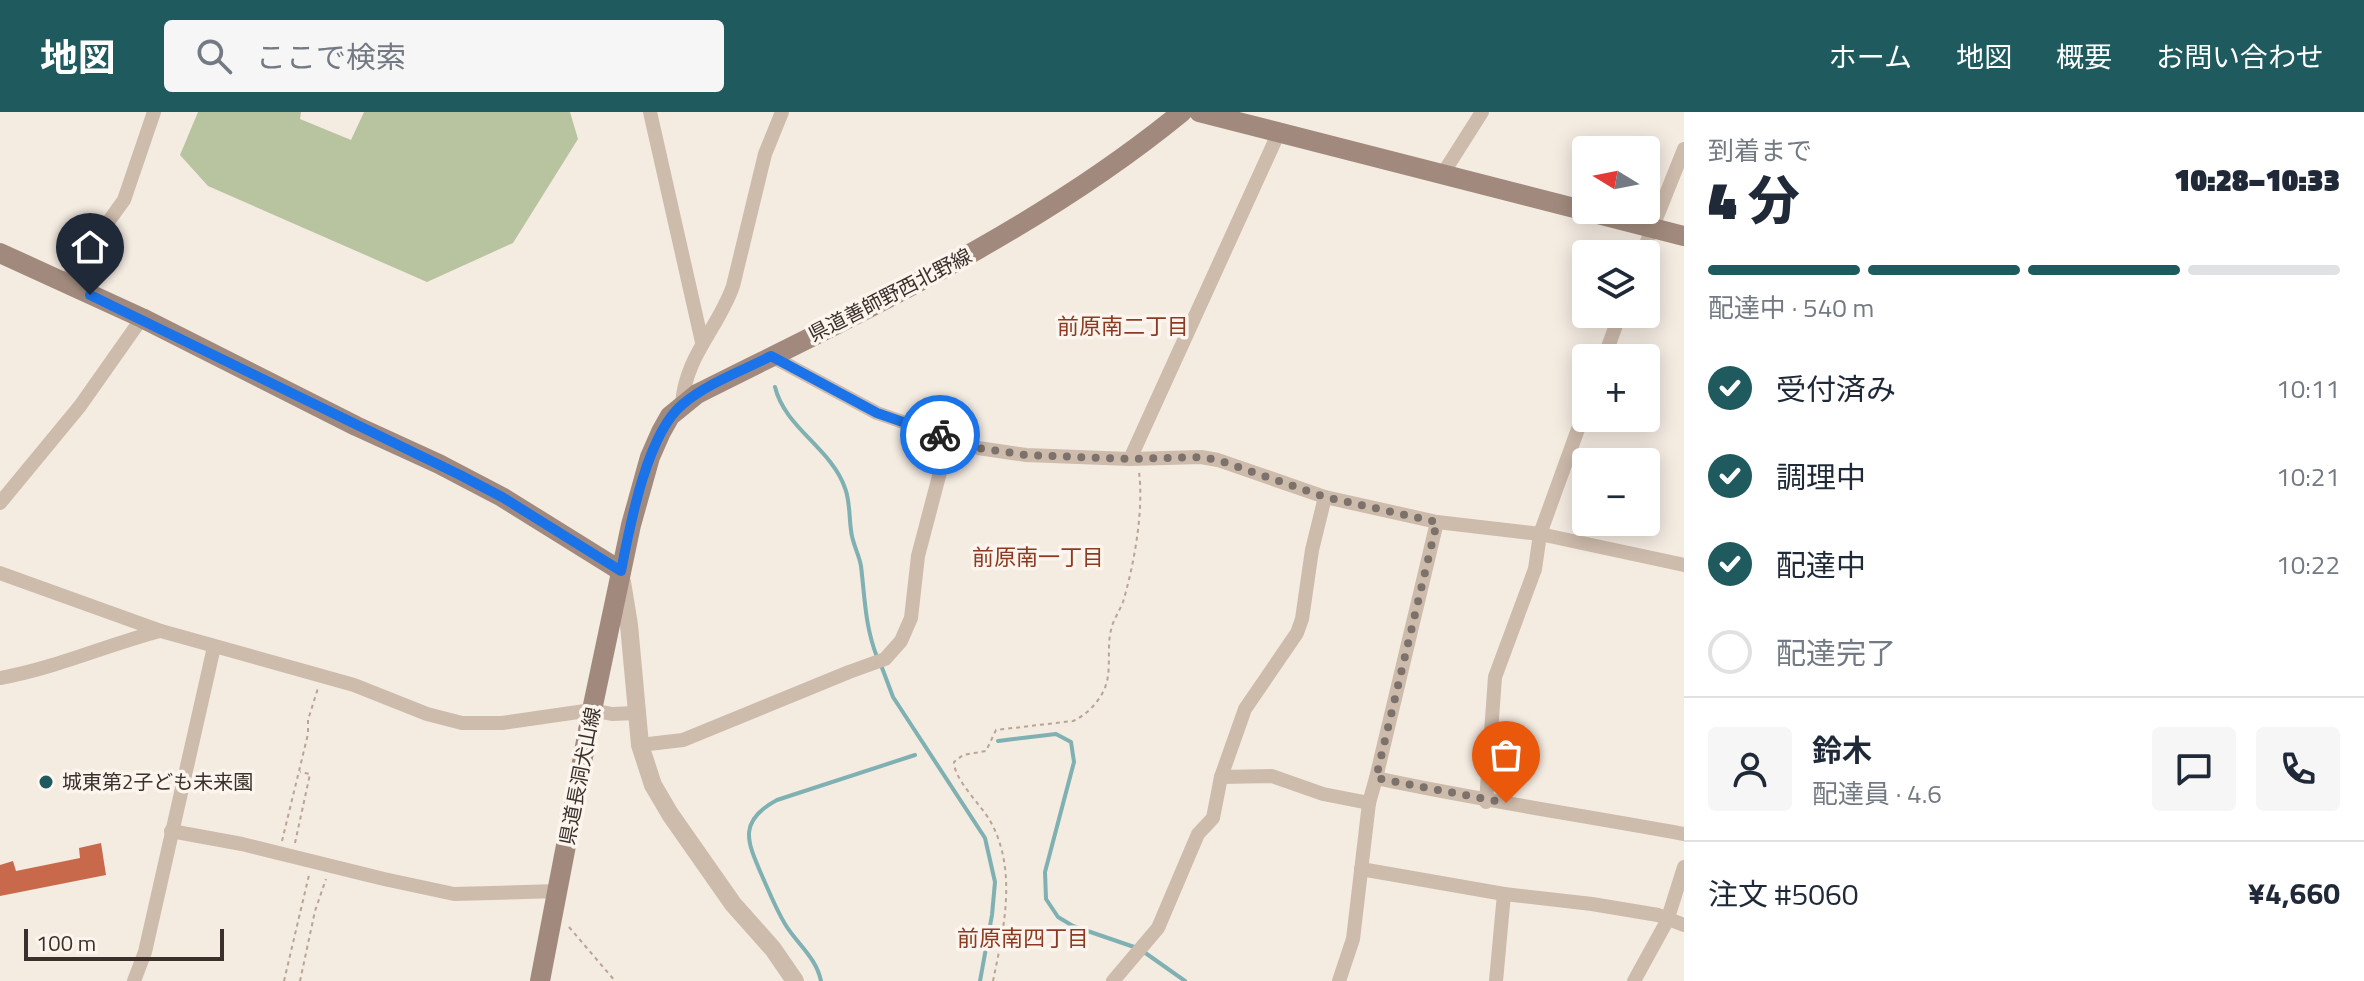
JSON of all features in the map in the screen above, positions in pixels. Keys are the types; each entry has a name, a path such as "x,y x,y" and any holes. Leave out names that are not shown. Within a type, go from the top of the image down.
{"main road":[{"name":"県道善師野西北野線","path":"621,571 650,457 670,416 682,405 697,394 989,244 1137,149 1182,112"},
{"path":"1199,112 1684,236"},
{"path":"0,253 142,318 490,491 621,571"},
{"name":"県道長洞犬山線","path":"540,981 621,571"}],"street":[{"path":"64,283 124,200 154,112"},
{"path":"650,112 702,342"},
{"path":"682,405 688,368 730,293 742,256 765,154 782,112"},
{"path":"1442,175 1482,112"},
{"path":"1134,459 1279,132"},
{"path":"1647,240 1684,149"},
{"path":"0,503 80,406 142,318"},
{"path":"768,358 877,413 1000,453 1134,459 1201,457 1325,497 1437,522 1540,534 1684,565"},
{"path":"1486,802 1495,677 1535,569 1540,534 1577,432"},
{"path":"640,745 683,740 885,659 901,641 911,618 918,556 949,438"},
{"path":"1113,981 1158,928 1198,834 1213,818 1221,777 1245,709 1297,633 1325,497"},
{"path":"1339,981 1353,939 1369,803 1437,522"},
{"path":"621,571 629,625 635,713 640,745 653,785 733,904 773,949 795,981"},
{"path":"0,573 161,631 354,685 427,714 462,723 502,723 592,710 612,714 635,713"},
{"path":"0,678 65,663 120,642 161,631"},
{"path":"134,981 145,952 214,647"},
{"path":"1221,777 1272,776 1323,794 1369,803"},
{"path":"1376,778 1486,802 1525,805 1684,834"},
{"path":"171,831 454,894 558,891"},
{"path":"1634,981 1667,921 1684,867"},
{"path":"1361,869 1504,894 1658,915 1684,925"},
{"path":"1496,981 1504,894"}],"path":[{"path":"993,981 1006,907 1005,863 989,819 957,774 954,762 963,755 986,751 996,730 1073,721 1083,717 1103,693 1109,672 1111,631 1124,599 1137,534 1140,481 1134,459"},
{"path":"286,855 308,720 322,676"},
{"path":"286,855 310,774 298,772"},
{"path":"284,981 312,862"},
{"path":"300,981 328,866"},
{"path":"552,922 568,926 615,981"}],"green space":[{"path":"198,112 301,112 300,119 351,140 364,112 570,112 578,139 513,243 427,282 208,186 180,155"}],"building":[{"path":"101,843 106,875 0,896 0,865 13,861 16,871 80,858 79,848"}],"waterway":[{"path":"775,387 788,414 830,461 845,488 852,535 861,566 868,623 877,657"},
{"path":"881,665 893,697 985,838 995,882 980,981"},
{"path":"998,741 1056,734 1071,742 1074,762 1045,872 1046,899 1058,917 1073,926 1137,948"},
{"path":"821,981 811,958 785,924 773,901 750,844 751,825 764,808 777,800 915,755"},
{"path":"1144,952 1185,981"}],"way so far":[{"path":"940,435 1000,453 1130,459 1201,457 1325,497 1437,522 1376,778 1486,802 1506,803"}],"place":[{"name":"城東第2子ども未来園","path":"46,782"}],"district":[{"name":"前原南二丁目","path":"1123,326"},
{"name":"前原南一丁目","path":"1038,557"},
{"name":"前原南四丁目","path":"1023,938"}],"route":[{"path":"90,295 439,464 502,497 621,571 650,457 670,416 697,394 771,356 877,413 940,435"}]}
